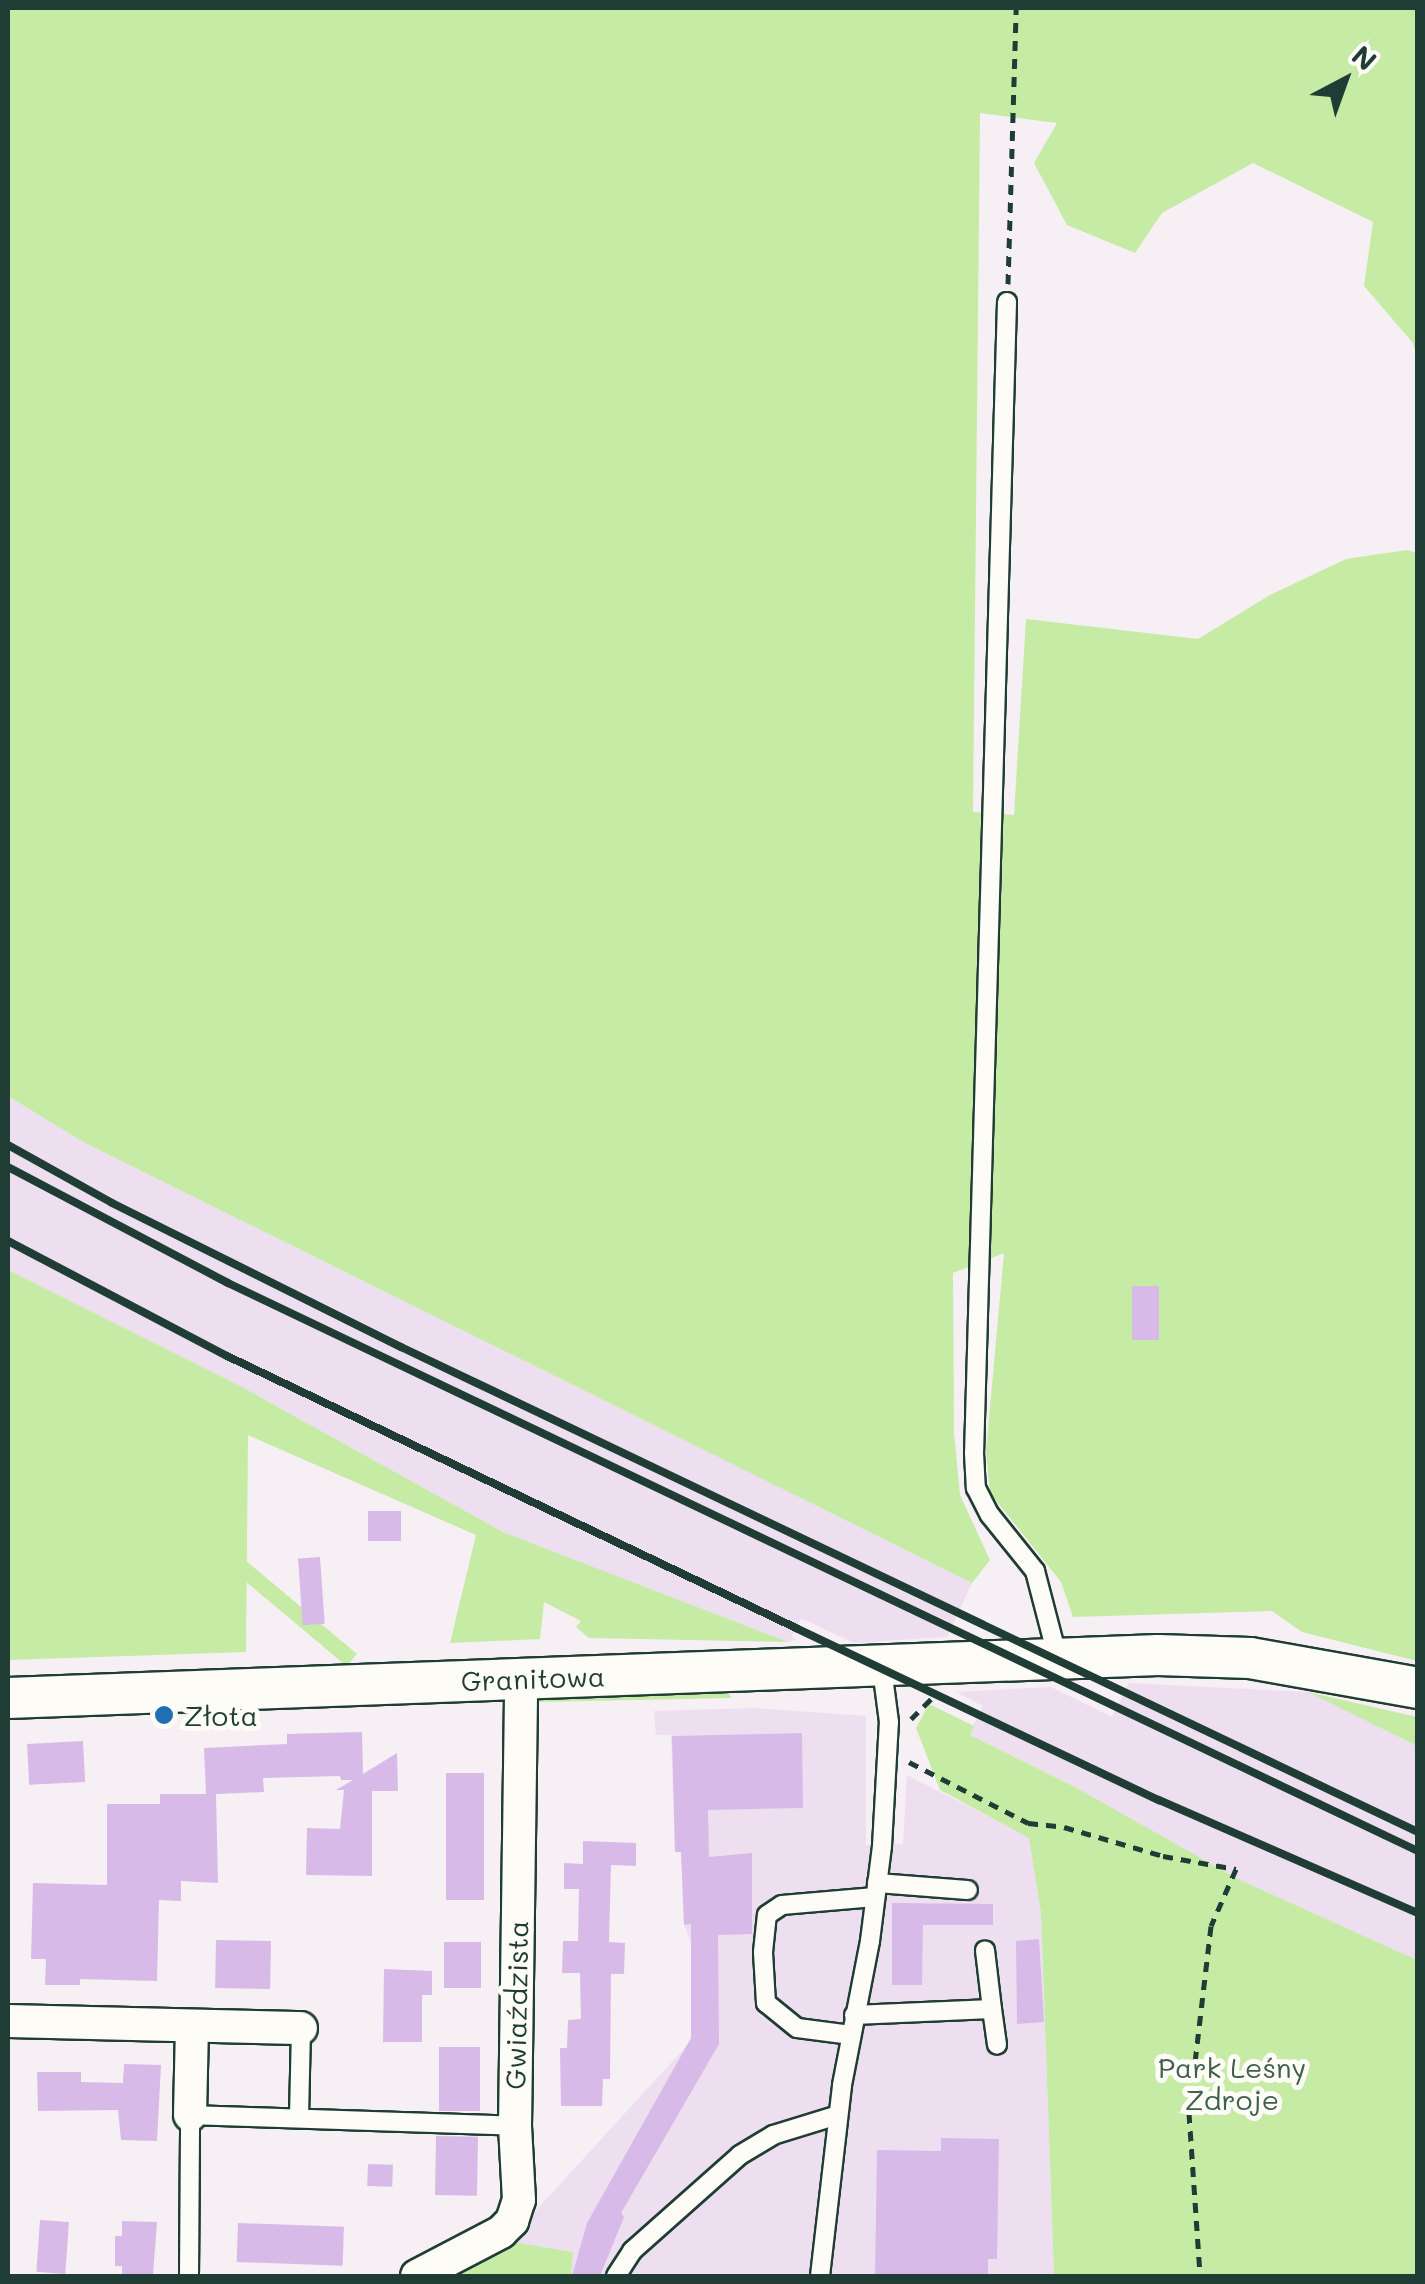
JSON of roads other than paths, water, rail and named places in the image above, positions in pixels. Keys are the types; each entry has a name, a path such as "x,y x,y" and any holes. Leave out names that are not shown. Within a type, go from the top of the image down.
{"street":[{"name":"Granitowa","path":"8,1698 1058,1659 1250,1658 1418,1688"},
{"name":"Gwiaździsta","path":"417,2276 502,2232 512,2221 519,2200 515,2126 521,1677"},
{"path":"8,2021 301,2028"},
{"path":"190,2115 192,2026"}],"lane":[{"path":"1008,302 974,1453 976,1488 983,1502 1035,1571 1058,1659"},
{"path":"820,2276 838,2114 876,1890 887,1750 882,1668"},
{"path":"850,2035 796,2028 766,2002 762,1952 767,1915 782,1905 876,1890 968,1890"},
{"path":"986,1950 997,2045"},
{"path":"854,2015 992,2008"},
{"path":"299,2117 301,2028"},
{"path":"616,2276 626,2258 654,2230 740,2155 772,2135 838,2114"},
{"path":"189,2276 190,2115 515,2126"}],"railway":[{"path":"8,1145 112,1203 401,1347 1418,1832"},
{"path":"8,1167 228,1283 1418,1851"},
{"path":"8,1241 227,1356 796,1628 1159,1800 1418,1913"}],"place":[{"name":"Złota","path":"164,1715"}],"park label":[{"name":"Park Leśny Zdroje","path":"1232,2083"}]}
